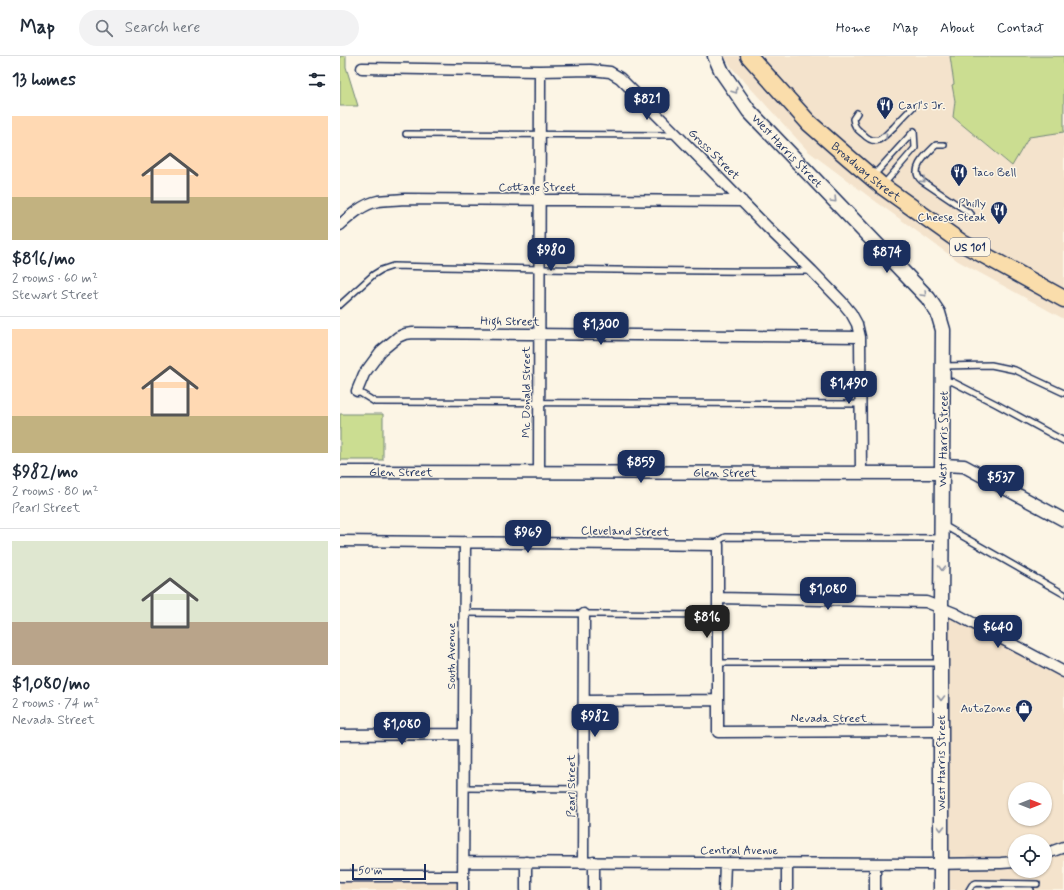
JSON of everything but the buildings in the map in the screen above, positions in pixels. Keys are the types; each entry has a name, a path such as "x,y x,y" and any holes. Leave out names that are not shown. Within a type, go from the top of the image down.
{"highway":[{"name":"Broadway Street","path":"749,56 809,123 877,182 962,243 1064,299"}],"main road":[{"name":"West Harris Street","path":"715,56 722,72 749,111 928,298 938,313 943,330 941,890"},
{"name":"West Harris Street","path":"720,56 722,72"}],"street":[{"name":"Gross Street","path":"362,68 540,71 591,70 610,72 620,78 767,228 812,271 851,313 860,337 861,473"},
{"name":"Mc Donald Street","path":"539,472 540,71"},
{"name":"Cottage Street","path":"340,226 368,204 404,199 742,201"},
{"name":"High Street","path":"357,391 364,374 381,351 398,337 413,333 860,337"},
{"name":"Glen Street","path":"340,472 861,473 942,469 964,466 1064,520"},
{"name":"Cleveland Street","path":"340,541 718,545"},
{"name":"South Avenue","path":"463,890 465,542"},
{"path":"584,700 718,700 718,545"},
{"path":"718,598 926,602 954,613 1064,672"},
{"name":"Pearl Street","path":"583,862 584,614"},
{"name":"Nevada Street","path":"718,700 718,732 941,731"},
{"path":"340,735 464,734"},
{"path":"1052,851 1064,847"},
{"name":"Central Avenue","path":"463,862 725,864 1008,862"},
{"path":"526,862 526,890"},
{"path":"594,862 594,890"},
{"path":"724,890 725,864"},
{"path":"787,864 787,890"},
{"path":"875,864 875,890"},
{"path":"340,876 463,876"}],"lane":[{"path":"857,113 853,119 853,125 866,137 875,141 885,136 912,108"},
{"path":"914,131 915,148 877,182 914,131"},
{"path":"406,134 677,135"},
{"path":"944,145 936,145 932,149 917,167 917,174 922,181 971,214"},
{"path":"340,305 372,275 393,266 540,270 812,271"},
{"path":"943,373 991,365 1015,370 1064,393"},
{"path":"943,373 953,382 1064,441"},
{"path":"357,391 375,402 860,404"},
{"path":"718,545 720,540 725,537 942,531 1064,594"},
{"path":"464,613 718,615"},
{"path":"718,663 941,663"},
{"path":"463,788 584,789"},
{"path":"970,890 976,886 1034,887"},
{"path":"976,890 1034,887"}],"shaded area":[{"path":"724,56 950,56 955,101 953,117 1009,164 1029,137 1062,132 1064,134 1064,319 958,261 808,151 733,69"},
{"path":"941,608 1064,672 1064,890 941,890"},
{"path":"463,876 463,890 340,890 340,877"}],"green space":[{"path":"340,56 346,56 346,67 358,106 340,106"},
{"path":"950,56 1064,56 1064,132 1029,137 1012,166 953,117 955,101 952,85 954,84"},
{"path":"340,414 383,414 383,460 340,460"}],"place":[{"name":"Carl's Jr.","path":"885,120"},
{"name":"Taco Bell","path":"959,187"},
{"name":"Philly Cheese Steak","path":"999,225"},
{"name":"AutoZone","path":"1024,723"}]}
